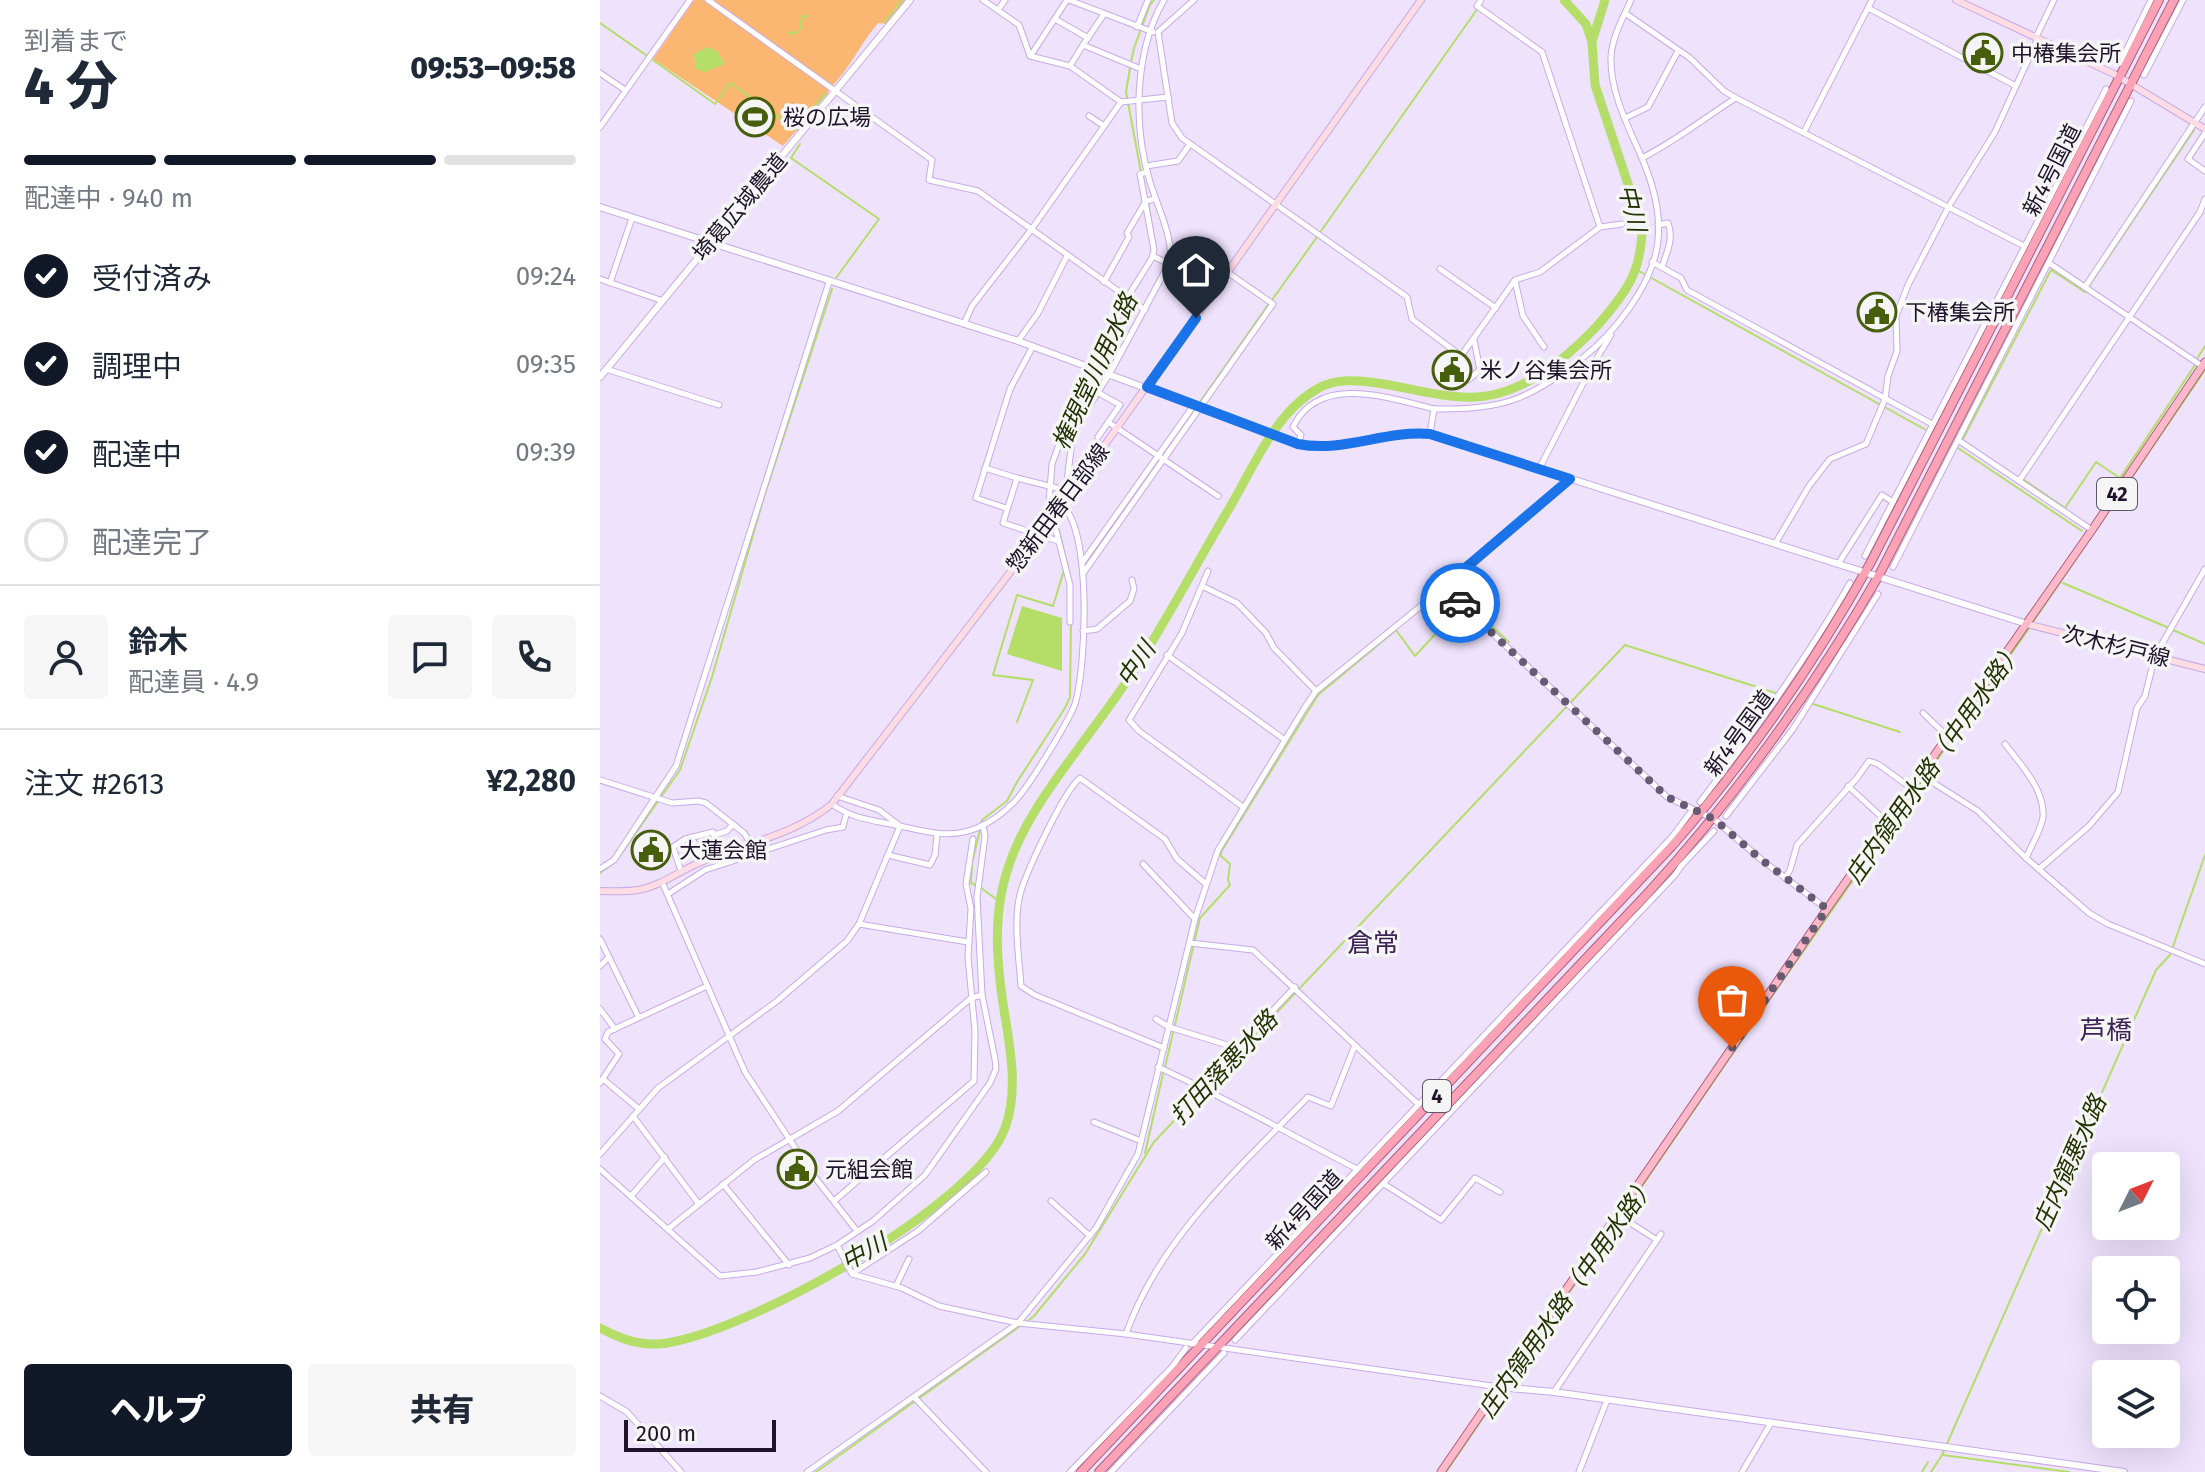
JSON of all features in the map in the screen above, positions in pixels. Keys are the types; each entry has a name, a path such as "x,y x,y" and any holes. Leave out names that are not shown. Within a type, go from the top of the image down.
{"highway":[{"name":"新4号国道","path":"1081,1472 1193,1346 1670,844 1775,716 1865,572 2024,256 2159,0"},
{"name":"新4号国道","path":"1099,1472 1221,1350 1685,857 1747,782 1844,642 1908,526 2116,122 2131,84 2174,0"}],"main road":[{"name":"惣新田春日部線","path":"600,891 638,890 662,882 704,861 789,831 819,815 832,804 1062,505 1421,0"},
{"path":"1956,0 2120,77 2205,131"},
{"name":"42","path":"1441,1472 2204,364"},
{"name":"次木杉戸線","path":"2027,624 2205,669"}],"street":[{"path":"600,127 690,0"},
{"path":"708,0 932,160 929,180 978,191 1145,310"},
{"name":"埼葛広域農道","path":"602,374 910,0"},
{"path":"983,0 1019,25 1030,56"},
{"path":"998,10 1005,0"},
{"path":"1030,56 1068,0 1155,32"},
{"path":"1137,27 1148,0"},
{"path":"1070,622 1066,568 1054,515 1052,489 1057,445 1082,392 1145,310 1170,262 1171,242 1147,169 1138,101 1141,69 1164,0"},
{"path":"1155,32 1194,0"},
{"path":"1481,0 1477,6 1542,52 1600,227"},
{"path":"1539,469 1592,366 1637,294 1652,262 1658,239 1653,189 1614,83 1611,55 1631,0"},
{"path":"1804,132 1872,0"},
{"path":"1775,544 1809,486 1830,459 1866,444 1885,399 1888,376 1897,351 1896,316 1908,285 1949,206 1995,132 2054,0"},
{"path":"2120,63 2151,0"},
{"path":"2144,75 2183,0"},
{"path":"1868,8 2016,86"},
{"path":"1625,13 1705,70 1724,91 2024,246"},
{"path":"1070,66 1104,14"},
{"path":"1055,19 1088,38"},
{"path":"1155,32 1172,123 1182,138 1407,297 1412,319 1461,356"},
{"path":"1083,45 1141,69"},
{"path":"1625,118 1648,107 1678,51"},
{"path":"1030,56 1070,66 1121,102 1168,97"},
{"path":"600,73 625,90"},
{"path":"1865,556 1880,537 1893,502 1932,424 2024,256 2024,246 2091,127 2106,89"},
{"path":"1642,158 1676,141 1736,98"},
{"path":"1893,567 1908,526 1958,440 2049,263 2116,122 2131,101"},
{"path":"964,324 972,306 1031,230 1121,102"},
{"path":"2085,287 2205,107"},
{"path":"1089,116 1104,126"},
{"path":"2205,131 2188,159 2205,171"},
{"path":"985,468 1052,489 1065,490 1072,441 1084,412 1097,392 1101,370 1126,297 1153,256 1155,245 1140,174 1147,169 1178,161 1190,144"},
{"path":"1104,282 1146,201 1155,199"},
{"path":"2019,481 2200,212 2205,199"},
{"path":"600,207 1033,346 1296,443 1318,448 1408,432 1430,434 2027,624"},
{"path":"610,283 632,218"},
{"path":"1658,225 1668,223 1671,230 1662,267"},
{"path":"1459,379 1461,356 1515,280 1540,272 1600,227 1622,224"},
{"path":"1018,341 1038,313 1067,256"},
{"path":"1084,573 1160,459 1273,304 1207,258 1194,276 1153,256"},
{"path":"1652,262 1681,278 1687,290 1932,424"},
{"path":"2049,263 2204,364"},
{"path":"1440,269 1496,308"},
{"path":"600,279 663,301"},
{"path":"1515,280 1523,316 1544,347"},
{"path":"600,869 614,860 676,766 829,282"},
{"path":"1296,443 1301,435 1293,427 1308,407 1320,399 1378,394 1434,409 1483,408 1522,398 1565,371 1616,328"},
{"path":"1468,380 1480,370 1473,339"},
{"path":"1006,508 976,498 1010,389 1033,346"},
{"path":"602,374 719,405"},
{"path":"1097,392 1120,405 1098,437"},
{"path":"1430,434 1434,409"},
{"path":"1108,422 1218,496"},
{"path":"1958,440 2092,530"},
{"path":"1082,564 1160,459"},
{"path":"1017,478 1003,523 1059,541"},
{"path":"807,1472 1018,1323 1090,1236 1138,1154 1195,919 1218,850 1316,691 1570,479"},
{"path":"1067,481 1074,487"},
{"path":"1838,564 1882,495 1893,502"},
{"path":"832,804 846,815 937,835 964,832 983,825 1013,804 1023,792 1076,701 1083,631 1084,573 1070,512 1062,505"},
{"path":"2039,869 2089,826 2118,792 2137,708 2145,696 2155,656 2205,569"},
{"path":"1208,571 1182,633 1129,720 1139,731 1243,807"},
{"path":"1083,631 1097,629 1130,601 1134,589 1132,580"},
{"path":"1826,634 1850,583"},
{"path":"1204,587 1237,603 1266,633 1274,648 1316,691"},
{"path":"1443,587 1667,797 1701,807 1827,909"},
{"path":"1844,642 1878,594"},
{"path":"1167,655 1285,740"},
{"path":"1923,713 1948,737"},
{"path":"2005,744 2039,795 2043,817 2026,858"},
{"path":"1785,878 1797,845 1869,761 1911,788"},
{"path":"1921,775 1978,811 2089,913 2108,924 2205,964"},
{"path":"1164,1048 1035,995 1021,986 1017,932 1019,899 1059,809 1080,778 1165,839 1177,859 1206,884"},
{"path":"600,780 672,803 698,801 717,810 751,844"},
{"path":"1726,816 1747,782"},
{"path":"1848,786 1888,823"},
{"path":"837,796 879,810 900,826"},
{"path":"1158,1067 1226,1099 1360,1171 1418,1104 1670,844 1690,813"},
{"path":"668,894 705,870 843,827 846,815"},
{"path":"714,835 727,831 733,824"},
{"path":"600,1169 720,1276 789,1265 837,1245 873,1221 925,1175 994,1076 995,1059 982,995 977,897 985,836 983,825"},
{"path":"600,1154 658,1088 777,1001 840,948 859,924 900,826"},
{"path":"1235,1340 1253,1314 1304,1270 1675,875 1685,857 1714,831"},
{"path":"681,871 673,847 691,837 713,832 721,855"},
{"path":"888,855 930,865 935,855 937,835"},
{"path":"691,837 704,861"},
{"path":"834,1201 974,1081 975,1043 968,942 971,909 966,884 973,839"},
{"path":"1143,864 1195,919"},
{"path":"662,882 745,1072 788,1139 857,1231"},
{"path":"859,924 968,942"},
{"path":"600,939 638,1016"},
{"path":"1190,943 1253,950 1418,1104"},
{"path":"600,966 609,957"},
{"path":"639,1109 602,1081 619,1054 605,1039 608,1032 707,986"},
{"path":"1156,1019 1169,1027 1237,1048 1295,987"},
{"path":"668,1229 754,1160 839,1110 971,998 982,995"},
{"path":"600,1009 615,1029"},
{"path":"1126,1334 1135,1307 1184,1228 1308,1097 1331,1106 1355,1045"},
{"path":"633,1116 698,1203"},
{"path":"1094,1122 1141,1141"},
{"path":"631,1196 665,1157"},
{"path":"852,1274 918,1231 986,1172"},
{"path":"1384,1184 1441,1220 1475,1178 1500,1192"},
{"path":"723,1184 789,1265"},
{"path":"1051,1201 1090,1236"},
{"path":"1554,1392 1659,1237 1618,1215"},
{"path":"837,1245 852,1274 896,1286 939,1306 1018,1323 1126,1334 1221,1350 1554,1392 2124,1472"},
{"path":"896,1286 909,1259"},
{"path":"1070,1472 1193,1346"},
{"path":"1111,1472 1193,1378"},
{"path":"600,1396 627,1412 681,1472"},
{"path":"914,1397 986,1472"},
{"path":"1579,1472 1607,1400"},
{"path":"1742,1472 1771,1423"},
{"path":"2061,1472 2066,1463"}],"shaded area":[{"path":"694,0 906,0 886,24 878,23 842,75 783,146 653,59"},
{"path":"707,47 717,51 725,64 705,72 696,69 694,54"},
{"path":"1022,606 1062,618 1062,671 1007,654"}],"waterway":[{"path":"885,22 902,0"},
{"name":"権現堂川用水路","path":"1131,62 1154,0"},
{"path":"1564,0 1586,24 1592,42"},
{"name":"中川","path":"600,1328 628,1340 658,1344 695,1336 742,1319 851,1263 904,1229 951,1193 986,1159 1005,1128 1011,1101 1011,1058 1000,982 998,922 1001,895 1018,842 1052,785 1136,667 1277,426 1302,399 1324,385 1339,381 1369,382 1463,397 1482,397 1519,386 1553,365 1584,340 1616,303 1630,281 1639,256 1642,226 1595,85 1592,42 1605,0"},
{"path":"1321,231 1478,8"},
{"path":"800,29 802,16 808,16"},
{"path":"600,23 646,55"},
{"path":"789,32 794,34 798,31"},
{"path":"653,60 715,104 730,83 797,130"},
{"name":"権現堂川用水路","path":"1130,68 1126,92 1141,172"},
{"path":"796,129 825,94"},
{"path":"2089,286 2194,130"},
{"path":"800,144 791,158 879,219 836,278"},
{"name":"権現堂川用水路","path":"1148,202 1156,250"},
{"path":"1272,300 1317,237"},
{"path":"1637,270 1926,430"},
{"path":"1963,439 2051,270 2085,292"},
{"path":"619,857 680,770 712,677 764,497 832,289"},
{"path":"1198,405 1268,305"},
{"path":"2197,359 2205,346"},
{"path":"2024,480 2065,508 2096,462 2120,478 2195,365"},
{"name":"庄内領用水路（中用水路）","path":"2033,622 2205,370"},
{"path":"1088,561 1195,410"},
{"path":"1958,448 2082,531"},
{"name":"権現堂川用水路","path":"1058,527 1068,567"},
{"path":"1017,722 1033,680 993,675 1017,595 1053,606 1064,570"},
{"path":"2063,583 2169,628"},
{"path":"1165,1067 1200,918 1230,885 1230,864 1221,852 1318,695 1396,630 1415,656 1465,602 1509,642"},
{"name":"権現堂川用水路","path":"981,824 1007,801 1070,697 1071,621"},
{"name":"庄内領用水路（中用水路）","path":"1506,1385 2030,627"},
{"path":"2173,630 2205,644"},
{"name":"打田落悪水路","path":"1025,1323 1085,1254 1154,1142 1625,645 1779,694"},
{"path":"1804,701 1900,732"},
{"name":"権現堂川用水路","path":"975,885 971,883 972,863 980,830"},
{"name":"庄内領悪水路","path":"1931,1472 1942,1455 2156,970 2170,955 2205,855"},
{"path":"600,873 612,864"},
{"name":"権現堂川用水路","path":"981,888 999,901"},
{"path":"1145,1153 1163,1074"},
{"name":"打田落悪水路","path":"816,1472 1020,1326"},
{"name":"庄内領用水路（中用水路）","path":"1446,1472 1502,1390"},
{"path":"1943,1455 2069,1472"},
{"path":"1922,1472 1928,1462"}],"way so far":[{"path":"1460,603 1667,797 1714,819 1827,909 1732,1048"}],"place":[{"name":"中椿集会所","path":"1983,53"},
{"name":"桜の広場","path":"755,117"},
{"name":"下椿集会所","path":"1877,312"},
{"name":"米ノ谷集会所","path":"1452,370"},
{"name":"大蓮会館","path":"651,850"},
{"name":"元組会館","path":"797,1169"}],"district":[{"name":"倉常","path":"1373,943"},
{"name":"芦橋","path":"2106,1030"}],"route":[{"path":"1196,318 1147,387 1298,444 1318,448 1408,432 1430,434 1570,479 1443,587 1460,603"}]}
